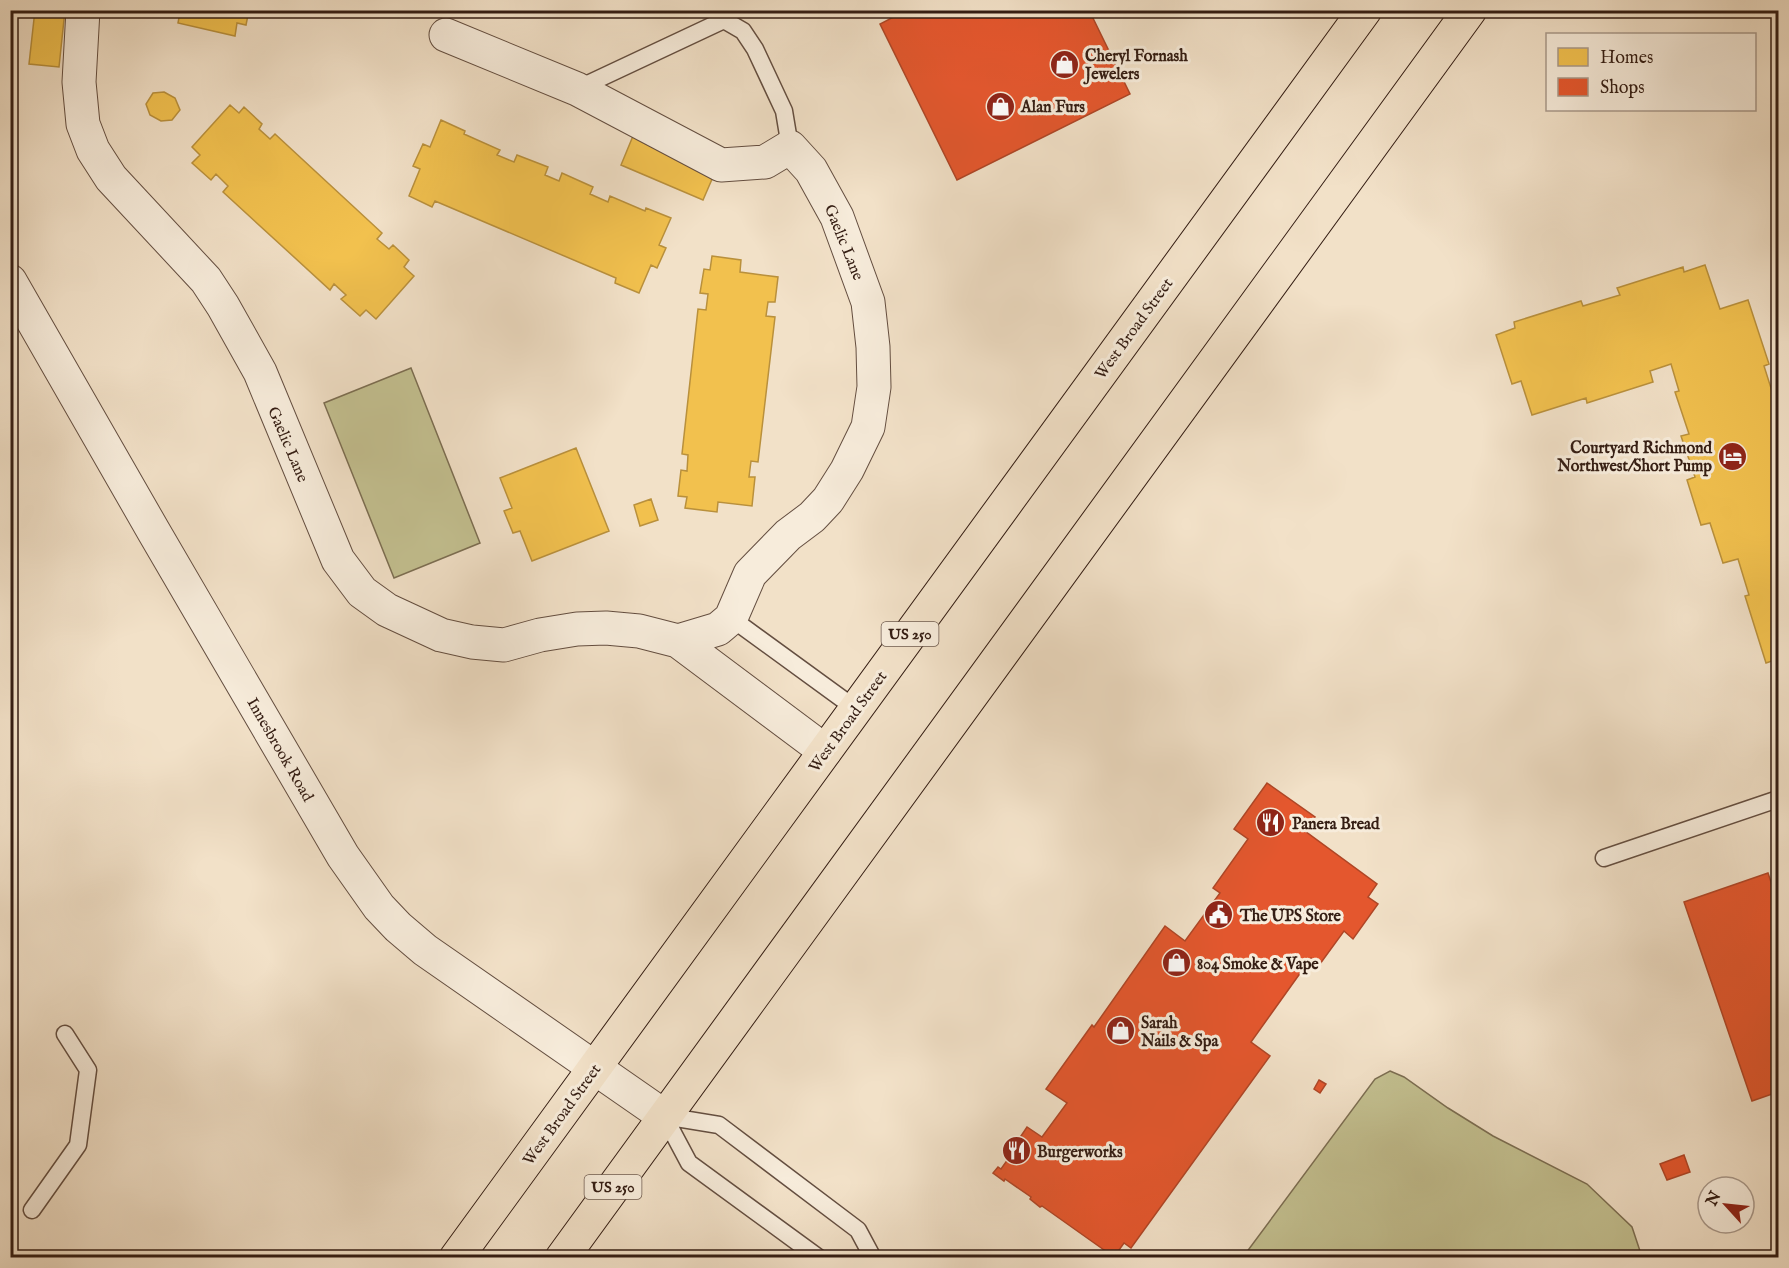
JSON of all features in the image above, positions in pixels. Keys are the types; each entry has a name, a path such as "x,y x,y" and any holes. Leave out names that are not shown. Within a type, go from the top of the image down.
{"main road":[{"name":"West Broad Street","path":"456,1257 1365,10"},
{"name":"US 250","path":"562,1257 1470,10"}],"street":[{"name":"Gaelic Lane","path":"82,10 79,82 83,124 93,150 111,178 206,280 223,306 260,372 338,560 362,592 407,621 441,635 472,642 504,645 540,635 577,629 606,628 639,631 678,641 825,751"},
{"path":"446,35 577,89 721,165 765,162 790,147"},
{"name":"Gaelic Lane","path":"731,618 750,574 788,535 812,517 828,500 847,470 868,427 874,387 873,347 868,302 837,217 811,170 790,147"},
{"name":"Innesbrook Road","path":"10,281 337,846 379,907 425,950 664,1116"},
{"path":"678,641 718,629 731,618"}],"lane":[{"path":"577,89 724,20 743,31 754,49 784,111 790,147"},
{"path":"731,618 855,709"},
{"path":"1604,858 1779,799"},
{"path":"32,1210 78,1145 88,1070 65,1034"},
{"path":"664,1116 689,1163 819,1257"},
{"path":"664,1116 719,1125 858,1230 873,1257"}],"shaded area":[{"path":"411,368 480,543 394,578 324,403"},
{"path":"1390,1071 1404,1077 1493,1136 1587,1184 1632,1227 1642,1257 1243,1257 1375,1079"}],"building: Homes":[{"path":"35,10 65,10 59,67 29,64"},
{"path":"249,10 246,25 237,23 235,36 178,23 180,12 173,11"},
{"path":"164,92 175,98 180,110 172,120 161,121 150,115 146,104 153,93"},
{"path":"230,105 239,113 244,107 262,124 259,129 270,139 275,134 382,233 377,239 389,249 393,245 409,260 404,267 414,276 376,319 366,310 360,316 341,299 346,295 334,284 330,290 223,192 228,186 216,174 211,180 192,163 200,155 192,147"},
{"path":"441,120 465,131 464,134 500,150 497,155 514,162 517,155 548,167 545,175 559,181 562,173 593,187 590,194 608,202 610,196 645,211 646,208 671,218 659,245 666,248 657,268 651,265 639,293 615,283 616,278 435,201 432,207 409,196 420,169 413,166 423,144 430,147"},
{"path":"633,136 716,170 703,200 621,165"},
{"path":"712,256 741,260 740,272 778,277 775,302 768,302 766,316 775,317 758,462 751,461 749,477 755,477 752,506 718,502 717,512 685,508 687,497 678,496 681,470 687,471 688,455 682,454 698,309 706,310 708,294 700,293 704,269 710,270"},
{"name":"Courtyard Richmond Northwest/Short Pump","path":"1705,265 1720,309 1748,300 1769,364 1764,366 1776,404 1778,403 1778,659 1766,663 1745,596 1749,595 1738,559 1723,563 1710,523 1701,525 1687,480 1695,477 1681,436 1689,434 1675,392 1679,391 1671,364 1650,371 1653,382 1587,403 1586,398 1532,415 1521,381 1512,384 1496,335 1515,328 1514,322 1581,301 1583,306 1620,295 1617,288 1683,267 1684,272"},
{"path":"576,448 609,531 532,561 520,531 513,533 504,511 512,508 500,478"},
{"path":"651,499 658,520 640,526 634,505"}],"building: Shops":[{"path":"907,10 1089,10 1130,94 957,180 880,24"},
{"path":"1267,783 1315,817 1305,831 1377,884 1368,897 1378,904 1353,939 1344,931 1320,964 1311,958 1251,1042 1270,1056 1131,1248 1124,1243 1114,1257 1042,1206 1040,1207 1030,1199 1031,1197 993,1173 998,1167 1001,1169 1023,1138 1021,1136 1027,1127 1042,1137 1067,1103 1046,1089 1092,1025 1094,1027 1165,926 1185,941 1220,893 1213,888 1248,839 1234,829"},
{"path":"1768,873 1778,903 1778,1092 1752,1101 1684,902"},
{"path":"1319,1080 1326,1084 1320,1093 1314,1089"},
{"path":"1684,1155 1690,1172 1667,1180 1660,1164"}],"place":[{"name":"Cheryl Fornash Jewelers","path":"1064,64"},
{"name":"Alan Furs","path":"1000,106"},
{"name":"Courtyard Richmond Northwest/Short Pump","path":"1733,456"},
{"name":"Panera Bread","path":"1271,823"},
{"name":"The UPS Store","path":"1219,915"},
{"name":"804 Smoke & Vape","path":"1176,963"},
{"name":"Sarah Nails & Spa","path":"1120,1031"},
{"name":"Burgerworks","path":"1016,1151"}]}
